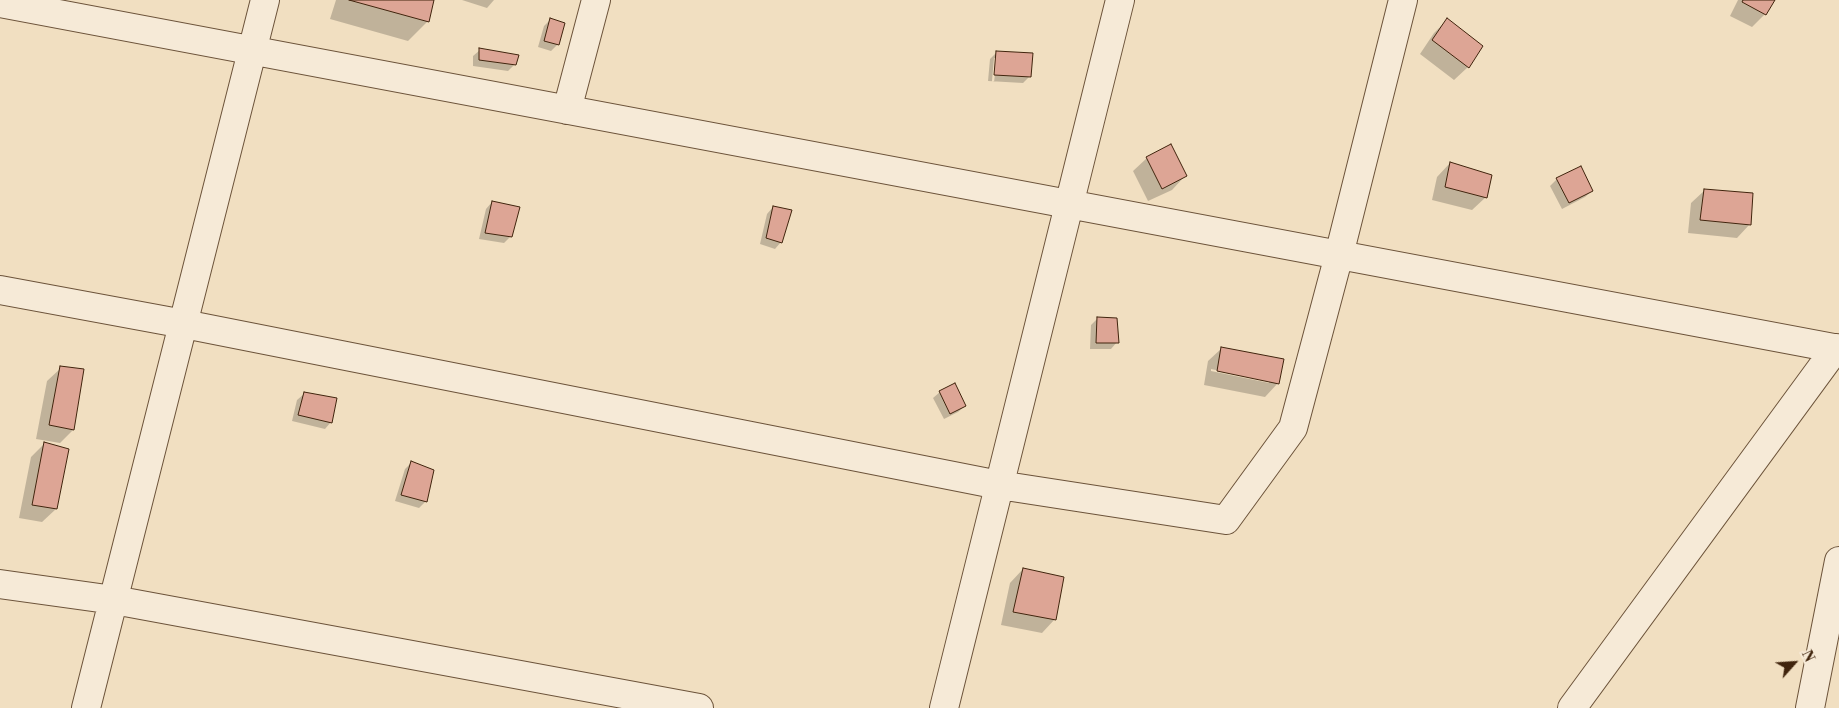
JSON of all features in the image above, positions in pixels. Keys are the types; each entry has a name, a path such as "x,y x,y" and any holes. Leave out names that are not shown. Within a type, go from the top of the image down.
{"street":[{"path":"86,708 254,51 265,0"},
{"path":"567,110 596,0"},
{"path":"944,708 1120,0"},
{"path":"0,290 184,324 999,486 1226,520 1293,428 1403,0"},
{"path":"0,3 1838,348 1572,708"},
{"path":"1810,708 1839,561"},
{"path":"0,584 114,600 644,703 699,708"}],"building":[{"path":"349,0 434,0 429,22"},
{"path":"1743,0 1775,0 1766,15 1742,2"},
{"path":"550,18 565,23 559,45 544,41"},
{"path":"1447,18 1483,46 1469,68 1432,40"},
{"path":"479,48 519,55 516,65 479,60"},
{"path":"996,51 1033,53 1031,77 994,75"},
{"path":"1171,144 1187,176 1162,189 1146,157"},
{"path":"1450,162 1492,175 1487,198 1445,187"},
{"path":"1581,166 1593,191 1569,203 1556,178"},
{"path":"1704,189 1753,193 1751,225 1700,220"},
{"path":"492,201 520,207 512,237 485,233"},
{"path":"773,206 792,210 782,243 766,238"},
{"path":"1097,317 1117,318 1119,343 1096,343"},
{"path":"1221,347 1284,359 1279,384 1217,371"},
{"path":"60,366 84,369 74,430 49,425"},
{"path":"955,383 966,406 950,414 939,391"},
{"path":"304,392 337,398 332,423 298,415"},
{"path":"44,442 69,449 57,509 32,505"},
{"path":"411,461 434,470 427,502 401,495"},
{"path":"1023,568 1064,577 1056,620 1013,612"}]}
